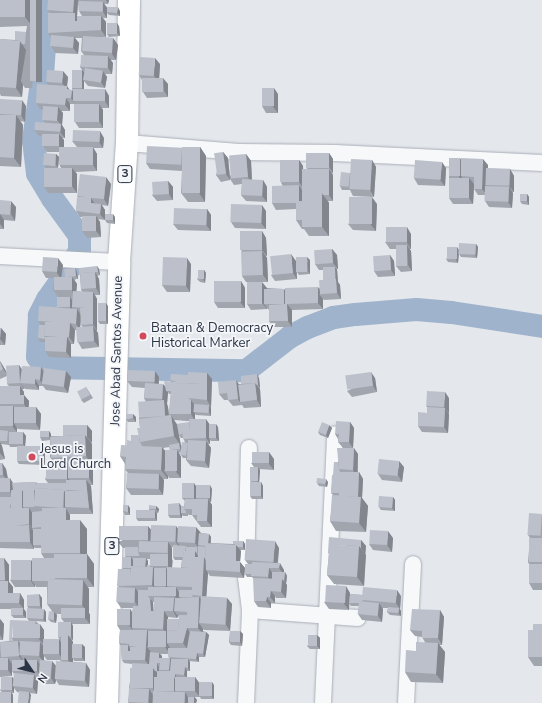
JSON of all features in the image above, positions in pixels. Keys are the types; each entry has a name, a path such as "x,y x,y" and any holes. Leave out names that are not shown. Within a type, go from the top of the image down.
{"highway":[{"name":"Jose Abad Santos Avenue","path":"107,703 117,389 119,262 127,143 129,0"}],"street":[{"path":"127,143 239,152 335,153 542,163"},
{"path":"0,256 119,262"},
{"path":"323,703 335,434"},
{"path":"246,703 250,610 246,577 249,448"},
{"path":"406,703 413,564"},
{"path":"250,610 358,618"}],"building":[{"path":"0,0 25,0 25,17 0,17"},
{"path":"30,0 36,0 36,81 30,81"},
{"path":"48,0 74,0 73,12 47,10"},
{"path":"79,1 103,2 103,12 79,11"},
{"path":"107,7 118,7 117,13 107,12"},
{"path":"48,13 75,13 75,21 77,21 77,16 101,16 101,30 48,33"},
{"path":"107,23 117,23 117,34 107,34"},
{"path":"15,31 26,32 25,44 15,40"},
{"path":"51,35 74,37 73,48 50,46"},
{"path":"83,36 113,38 112,53 82,51"},
{"path":"0,39 20,41 16,88 0,87"},
{"path":"81,55 108,56 108,68 81,67"},
{"path":"140,57 155,58 154,76 139,75"},
{"path":"85,68 103,71 101,83 83,80"},
{"path":"47,70 63,71 62,83 46,82"},
{"path":"72,70 82,70 82,88 72,88"},
{"path":"142,78 163,78 163,92 142,92"},
{"path":"37,84 67,86 67,89 72,90 71,98 66,98 65,105 36,103"},
{"path":"262,88 274,88 274,106 262,106"},
{"path":"73,89 105,89 105,101 73,101"},
{"path":"0,99 22,100 21,115 0,114"},
{"path":"74,104 99,104 99,122 74,122"},
{"path":"43,106 58,107 57,121 42,120"},
{"path":"0,115 16,115 14,158 0,157"},
{"path":"35,122 61,124 60,132 34,130"},
{"path":"73,130 100,131 100,142 73,141"},
{"path":"42,134 59,134 59,146 42,146"},
{"path":"147,146 182,148 181,165 146,163"},
{"path":"59,147 93,147 93,165 59,165"},
{"path":"182,147 200,147 200,193 182,193"},
{"path":"223,152 226,174 217,175 214,153"},
{"path":"44,153 56,154 55,166 43,165"},
{"path":"306,153 329,153 329,168 306,168"},
{"path":"246,154 248,177 231,178 229,155"},
{"path":"449,158 460,158 460,176 449,176"},
{"path":"461,158 483,159 482,189 474,189 474,177 461,176"},
{"path":"351,159 372,160 370,190 349,189"},
{"path":"280,160 299,160 299,182 280,182"},
{"path":"415,160 442,162 441,180 414,178"},
{"path":"44,168 72,168 72,187 44,187"},
{"path":"486,168 510,169 509,186 485,185"},
{"path":"302,169 329,169 329,195 323,195 322,193 302,193"},
{"path":"341,172 350,173 348,187 340,186"},
{"path":"80,174 106,177 104,199 91,198 91,203 101,204 100,214 76,211 77,197 86,197 77,196"},
{"path":"449,178 469,178 469,198 449,198"},
{"path":"242,179 263,180 262,196 241,195"},
{"path":"168,181 169,194 153,195 152,182"},
{"path":"299,185 299,201 296,201 296,203 272,203 272,186"},
{"path":"485,186 509,187 508,202 484,201"},
{"path":"302,193 322,193 322,227 302,227 302,220 296,220 296,201 302,201"},
{"path":"520,194 527,194 527,201 520,201"},
{"path":"349,197 372,197 372,224 349,224"},
{"path":"0,200 11,201 10,215 0,214"},
{"path":"231,204 262,205 261,223 230,222"},
{"path":"174,208 207,209 206,225 173,224"},
{"path":"105,214 113,214 113,220 105,220"},
{"path":"82,216 96,216 96,231 82,231"},
{"path":"386,227 407,227 407,242 386,242"},
{"path":"240,231 262,231 262,250 240,250"},
{"path":"459,243 476,244 475,255 458,254"},
{"path":"396,245 407,245 407,266 396,266"},
{"path":"447,247 457,247 457,259 447,259"},
{"path":"332,249 333,263 315,264 314,250"},
{"path":"262,251 263,275 242,276 241,252"},
{"path":"291,254 293,273 272,275 270,256"},
{"path":"390,255 391,270 374,271 373,256"},
{"path":"43,257 58,258 57,272 42,271"},
{"path":"163,257 187,258 186,286 162,285"},
{"path":"296,257 307,257 307,272 296,272"},
{"path":"97,266 98,272 79,274 79,268"},
{"path":"323,267 335,267 335,280 323,280"},
{"path":"75,268 76,276 65,277 64,269"},
{"path":"198,270 204,270 204,279 198,279"},
{"path":"95,272 96,288 81,289 80,273"},
{"path":"54,277 72,277 72,290 54,290"},
{"path":"336,279 337,293 320,294 319,280"},
{"path":"214,281 241,281 241,302 214,302"},
{"path":"247,282 262,282 262,304 247,304"},
{"path":"318,287 318,303 287,304 288,321 269,321 269,305 285,304 285,288"},
{"path":"264,289 284,289 284,304 264,304"},
{"path":"73,291 93,292 93,324 81,325 80,308 86,308 72,307"},
{"path":"57,297 70,297 70,307 57,307"},
{"path":"98,303 106,303 106,321 98,321"},
{"path":"39,306 77,309 76,324 70,323 66,352 45,351 45,337 59,337 44,336 45,322 54,322 38,321"},
{"path":"39,325 45,325 45,339 38,338"},
{"path":"93,326 94,341 77,342 76,327"},
{"path":"0,362 3,369 0,371"},
{"path":"19,365 20,383 7,384 6,366"},
{"path":"22,366 41,367 40,380 35,379 35,384 20,383"},
{"path":"44,368 66,371 64,387 42,384"},
{"path":"128,370 155,371 155,382 128,381"},
{"path":"188,372 207,373 207,400 188,398 191,400 191,414 169,414 171,389 175,389 175,383 202,384 188,383"},
{"path":"371,372 373,386 347,389 345,376"},
{"path":"171,374 188,375 189,384 175,383 175,389 166,391 164,381 177,382 170,380"},
{"path":"257,374 258,385 255,383 241,384 241,376"},
{"path":"236,380 238,399 228,400 227,393 219,394 218,382"},
{"path":"145,383 163,384 162,399 144,398"},
{"path":"255,383 257,400 240,402 238,385"},
{"path":"0,386 20,386 20,395 24,395 24,404 0,404"},
{"path":"86,387 90,395 81,400 77,392"},
{"path":"427,391 445,392 444,407 426,406"},
{"path":"164,400 165,416 139,418 138,402"},
{"path":"194,404 209,405 208,413 193,412"},
{"path":"0,406 13,406 13,426 0,426"},
{"path":"14,407 36,407 36,423 14,423"},
{"path":"427,407 445,408 444,427 418,426 418,412 427,413"},
{"path":"126,414 133,414 133,418 126,419"},
{"path":"171,415 174,436 140,442 137,428 140,428 139,419"},
{"path":"189,419 206,419 206,438 183,439 182,431 190,431"},
{"path":"336,421 350,422 349,442 338,442 339,434 335,434"},
{"path":"189,422 190,431 182,431 182,434 179,435 177,424"},
{"path":"322,422 329,425 326,435 318,432"},
{"path":"209,424 216,424 216,438 209,438"},
{"path":"63,425 87,425 87,437 85,435 63,436"},
{"path":"0,430 8,431 7,441 0,441"},
{"path":"40,431 49,431 49,437 40,437"},
{"path":"9,432 23,432 23,444 9,444"},
{"path":"85,435 86,456 51,458 50,437"},
{"path":"131,435 139,435 139,440 142,446 127,446 127,440 131,441"},
{"path":"188,440 206,441 205,461 187,460"},
{"path":"182,442 188,443 186,456 180,455"},
{"path":"179,443 180,449 170,450 169,445"},
{"path":"121,445 162,447 161,470 125,469 126,457 120,456"},
{"name":"Jesus is Lord Church","path":"17,446 43,446 43,461 17,461"},
{"path":"337,448 354,448 353,470 339,469"},
{"path":"165,450 177,450 177,471 165,471"},
{"path":"252,452 269,452 269,463 252,463"},
{"path":"379,459 399,461 397,476 377,474"},
{"path":"68,461 89,461 89,478 68,478"},
{"path":"46,462 67,462 67,479 46,479"},
{"path":"334,462 338,462 340,475 333,475"},
{"path":"0,463 2,463 3,475 0,475"},
{"path":"250,467 258,467 258,481 250,481"},
{"path":"340,472 359,472 358,497 339,496 339,493 331,493 332,475 340,475"},
{"path":"127,473 159,474 158,489 126,488"},
{"path":"0,478 10,478 10,492 0,492"},
{"path":"317,478 326,479 325,484 316,483"},
{"path":"66,480 86,480 89,508 65,507 65,491 83,491 66,490"},
{"path":"36,482 36,485 37,483 66,483 67,491 35,488 35,491 34,489 23,489 23,491 13,490 12,483"},
{"path":"250,482 261,482 261,496 250,496"},
{"path":"182,483 194,483 194,498 182,498"},
{"path":"196,485 210,485 210,498 196,498"},
{"path":"35,488 64,490 63,508 34,506"},
{"path":"23,489 34,489 34,507 23,507"},
{"path":"11,490 22,490 22,508 11,508"},
{"path":"332,495 361,497 359,523 330,521"},
{"path":"379,496 393,497 392,508 378,507"},
{"path":"0,497 11,497 11,505 0,504"},
{"path":"185,499 208,499 207,521 197,521 197,515 192,515 192,509 184,509"},
{"path":"179,503 180,515 168,515 168,504"},
{"path":"0,504 10,504 10,508 29,508 29,524 15,526 29,525 30,542 0,542"},
{"path":"123,505 128,505 128,512 123,511"},
{"path":"149,505 156,506 156,509 149,509"},
{"path":"181,506 184,506 186,513 181,513"},
{"path":"42,508 66,508 66,520 42,520"},
{"path":"136,510 155,510 155,518 136,518"},
{"path":"42,511 41,527 32,528 32,512"},
{"path":"529,513 542,514 540,536 527,535"},
{"path":"41,520 80,520 80,553 41,553"},
{"path":"151,525 176,526 175,542 150,541"},
{"path":"119,526 148,526 148,540 119,540"},
{"path":"178,526 196,527 195,543 177,542"},
{"path":"33,529 41,529 41,545 33,545"},
{"path":"370,530 388,531 387,545 369,544"},
{"path":"199,533 209,534 208,543 205,543 205,546 198,545"},
{"path":"329,537 361,540 361,548 359,546 337,545 337,551 328,552"},
{"path":"529,538 542,538 542,562 529,562"},
{"path":"246,539 275,541 273,562 245,560"},
{"path":"139,541 168,542 168,553 139,552"},
{"path":"233,541 243,541 243,547 238,547 233,544"},
{"path":"205,543 236,545 236,561 240,561 240,572 206,570"},
{"path":"173,545 186,546 183,557 173,557"},
{"path":"337,545 359,546 357,577 327,575 329,551 337,551"},
{"path":"198,546 205,547 206,560 204,557 198,557"},
{"path":"125,547 138,547 139,556 125,556"},
{"path":"186,547 197,547 197,553 195,551 186,551"},
{"path":"184,551 195,551 195,557 204,557 202,596 192,595 192,587 167,586 167,567 188,568 181,567"},
{"path":"54,554 87,554 87,578 54,578"},
{"path":"150,554 168,554 168,566 150,566"},
{"path":"122,557 131,557 131,568 122,568"},
{"path":"0,558 4,558 5,580 0,580"},
{"path":"32,558 54,558 55,579 48,579 48,581 32,581"},
{"path":"133,558 146,558 145,567 133,566"},
{"path":"11,560 31,560 31,580 11,580"},
{"path":"252,562 280,563 279,568 269,568 268,577 251,576"},
{"path":"245,564 252,564 252,574 245,574"},
{"path":"529,564 542,564 542,583 529,583"},
{"path":"131,566 153,567 152,585 117,586 118,569 130,569 130,575"},
{"path":"154,568 166,568 166,586 154,586"},
{"path":"272,572 285,572 284,581 282,579 272,579"},
{"path":"253,578 282,579 281,592 271,591 271,589 270,597 267,597 266,601 254,601"},
{"path":"48,579 83,580 82,605 47,604"},
{"path":"0,581 8,581 8,593 20,593 19,603 0,603"},
{"path":"326,585 346,586 345,603 325,602"},
{"path":"117,587 135,588 134,603 116,602"},
{"path":"148,587 176,587 176,596 148,596"},
{"path":"363,587 397,590 396,603 362,600"},
{"path":"138,590 148,590 151,611 133,611 133,606 138,606"},
{"path":"179,590 192,590 193,597 179,597"},
{"path":"39,594 40,606 27,606 27,595"},
{"path":"350,594 362,595 363,602 359,601 359,603 349,603"},
{"path":"201,596 227,598 225,625 199,623"},
{"path":"154,597 174,598 173,611 164,611 163,629 132,628 132,611 154,611"},
{"path":"199,597 198,628 187,628 183,643 167,643 167,630 178,631 179,615 187,615 187,612 174,611 175,598"},
{"path":"359,601 379,603 378,616 358,614"},
{"path":"388,607 399,608 399,613 388,612"},
{"path":"11,608 23,608 23,615 11,615"},
{"path":"27,608 44,609 43,619 26,618"},
{"path":"61,608 85,608 85,618 61,618"},
{"path":"117,609 130,609 130,625 117,625"},
{"path":"412,609 440,610 438,638 422,638 422,631 410,630"},
{"path":"49,611 54,612 54,620 48,619"},
{"path":"167,619 179,619 178,631 167,630"},
{"path":"10,620 36,621 35,624 13,624 13,641 9,641"},
{"path":"58,622 71,622 71,637 68,635 61,635 61,637 58,637"},
{"path":"13,624 40,624 40,638 13,638"},
{"path":"533,624 542,625 534,625 533,630"},
{"path":"534,625 542,625 542,657 528,657 528,630 534,630"},
{"path":"120,630 130,630 130,644 119,643"},
{"path":"130,630 147,630 145,660 130,660 130,647 137,646 129,646"},
{"path":"148,631 166,631 166,647 148,647"},
{"path":"190,631 206,632 203,654 197,653 196,659 168,657 168,648 187,648"},
{"path":"230,631 240,631 240,642 230,642"},
{"path":"61,635 68,635 68,660 61,660"},
{"path":"308,635 317,635 317,646 308,646"},
{"path":"43,639 59,639 59,654 43,654"},
{"path":"18,641 19,656 1,657 0,642"},
{"path":"20,641 40,642 39,656 19,655"},
{"path":"416,642 438,643 436,674 405,672 406,650 416,651"},
{"path":"72,644 82,644 82,658 72,658"},
{"path":"121,645 128,645 130,660 122,660"},
{"path":"150,652 159,653 159,658 170,658 169,670 159,670 160,663 157,663 157,671 153,668 132,668 132,663 149,664"},
{"path":"0,658 8,658 8,670 0,670"},
{"path":"171,659 188,659 188,668 185,667 184,675 175,674 175,679 174,677 157,677 157,671 170,671"},
{"path":"12,660 37,660 37,671 12,671"},
{"path":"40,660 52,661 50,679 38,678"},
{"path":"56,661 86,663 85,681 55,679"},
{"path":"130,668 153,668 153,688 130,688"},
{"path":"14,673 34,675 33,688 13,686"},
{"path":"1,677 12,677 12,690 1,690"},
{"path":"154,677 174,677 174,691 154,691"},
{"path":"175,677 195,677 195,691 175,691"},
{"path":"199,682 212,682 212,696 199,696"},
{"path":"129,688 149,689 148,703 128,702"},
{"path":"19,691 29,692 28,703 18,703"},
{"path":"153,691 185,692 185,703 153,703"},
{"path":"0,692 11,692 11,703 0,703"},
{"path":"188,697 194,697 194,703 188,703"}],"waterway":[{"path":"47,0 42,75 33,140 37,173 52,198 79,235 79,250 75,258"},
{"path":"73,262 47,299 39,315 37,356 44,367 246,370 290,336 307,327 333,317 355,314 416,309 451,312 542,326"}],"place":[{"name":"Bataan & Democracy Historical Marker","path":"143,336"},
{"name":"Jesus is Lord Church","path":"32,457"}]}
